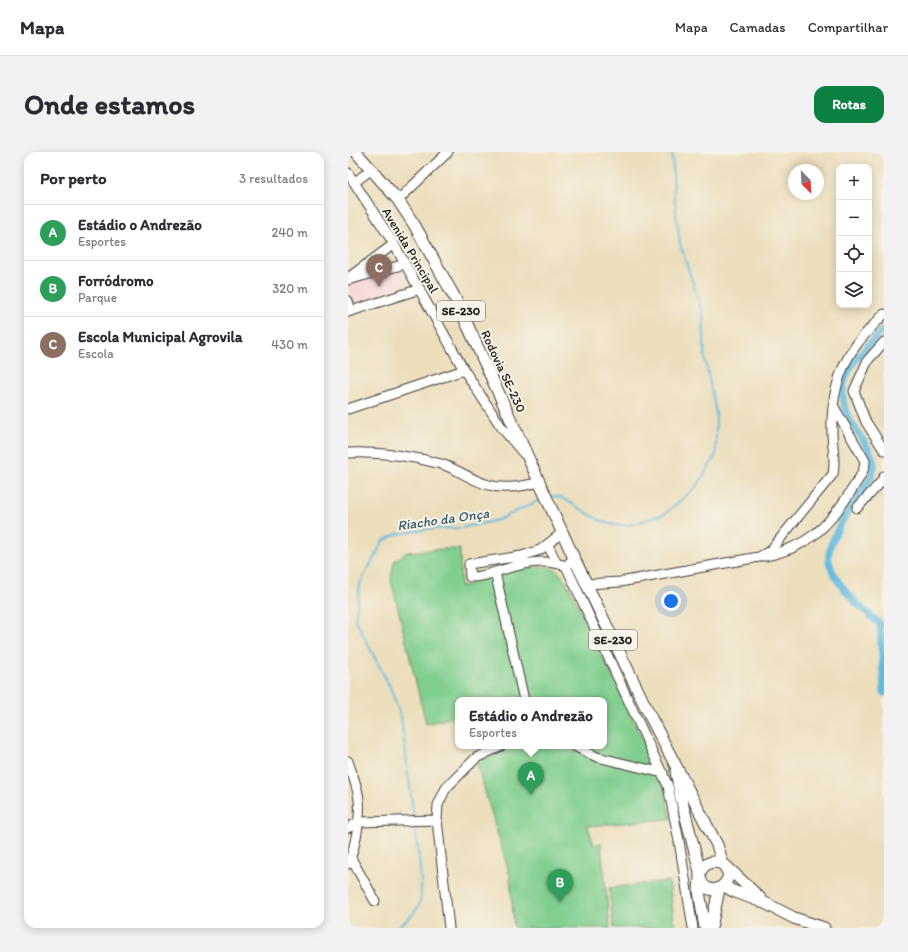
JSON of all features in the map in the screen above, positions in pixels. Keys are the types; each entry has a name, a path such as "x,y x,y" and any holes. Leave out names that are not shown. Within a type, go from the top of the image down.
{"main road":[{"name":"Rodovia SE-230","path":"356,152 398,200 415,226 456,300 541,484"},
{"name":"SE-230","path":"541,484 563,532 570,562 586,584 674,763 717,844 724,865 729,874 723,891"},
{"name":"SE-230","path":"674,763 673,786 701,881 706,888 746,895 794,918 824,928"},
{"path":"705,928 699,891 700,874 708,863 716,861 724,865"},
{"name":"SE-230","path":"724,865 765,903"},
{"path":"711,928 714,912 723,891"}],"street":[{"path":"398,200 448,152"},
{"path":"355,182 372,169"},
{"name":"Avenida Principal","path":"348,173 394,244 464,370 502,428 530,461"},
{"path":"348,279 394,244"},
{"path":"348,279 405,264"},
{"path":"348,301 350,311 420,289"},
{"path":"759,557 770,551 833,474 835,467 832,431 839,378 848,357 857,343 884,314"},
{"path":"884,342 868,360 854,391 866,422 884,450"},
{"path":"348,409 464,370"},
{"path":"586,584 620,582 759,557 781,552 818,533 836,515 862,474 865,466 865,461 861,451 834,407"},
{"path":"348,453 367,453 423,459 444,464 488,485 500,487 541,484"},
{"path":"857,508 882,481 884,476"},
{"path":"789,529 797,545"},
{"path":"563,532 540,550 522,556 472,563 468,566 470,577 538,561 570,562 663,773 673,786 679,841 693,928"},
{"path":"548,545 556,562"},
{"path":"495,572 523,697"},
{"path":"449,928 437,820 438,805 446,788 476,758 495,749"},
{"path":"580,749 597,757 663,773"},
{"path":"348,761 359,801 358,822 350,861 375,901"},
{"path":"348,828 358,822 437,820"}],"shaded area":[{"path":"400,268 409,288 355,306 348,284"}],"green space":[{"path":"460,549 461,587 509,571 535,567 547,567 556,570 568,584 655,766 664,789 671,819 588,826 594,845 601,843 610,928 514,928 510,876 477,764 481,760 498,753 497,749 607,749 607,697 455,697 455,717 426,724 391,580 394,561 407,552"},
{"path":"669,881 675,928 614,928 609,888"}],"waterway":[{"name":"Riacho da Onça","path":"550,496 562,498 599,520 614,525 630,525 665,514 697,486 716,455 716,414 705,359 703,314 680,244 674,195 672,152"},
{"path":"884,328 854,362 844,385 843,397 846,411 854,427 869,449 874,467 868,482 840,525 831,545 829,554 829,561 832,569 842,587 857,604 880,624 884,693"},
{"name":"Riacho da Onça","path":"414,818 401,717 390,687 355,619 360,584 383,541 397,534 428,529 461,528 498,520 542,499"},
{"name":"Riacho da Onça","path":"396,928 414,913 420,900 421,880 415,824"}],"place":[{"name":"Escola Municipal Agrovila","path":"379,287"},
{"name":"Estádio o Andrezão","path":"531,795"},
{"name":"Forródromo","path":"560,902"}]}
